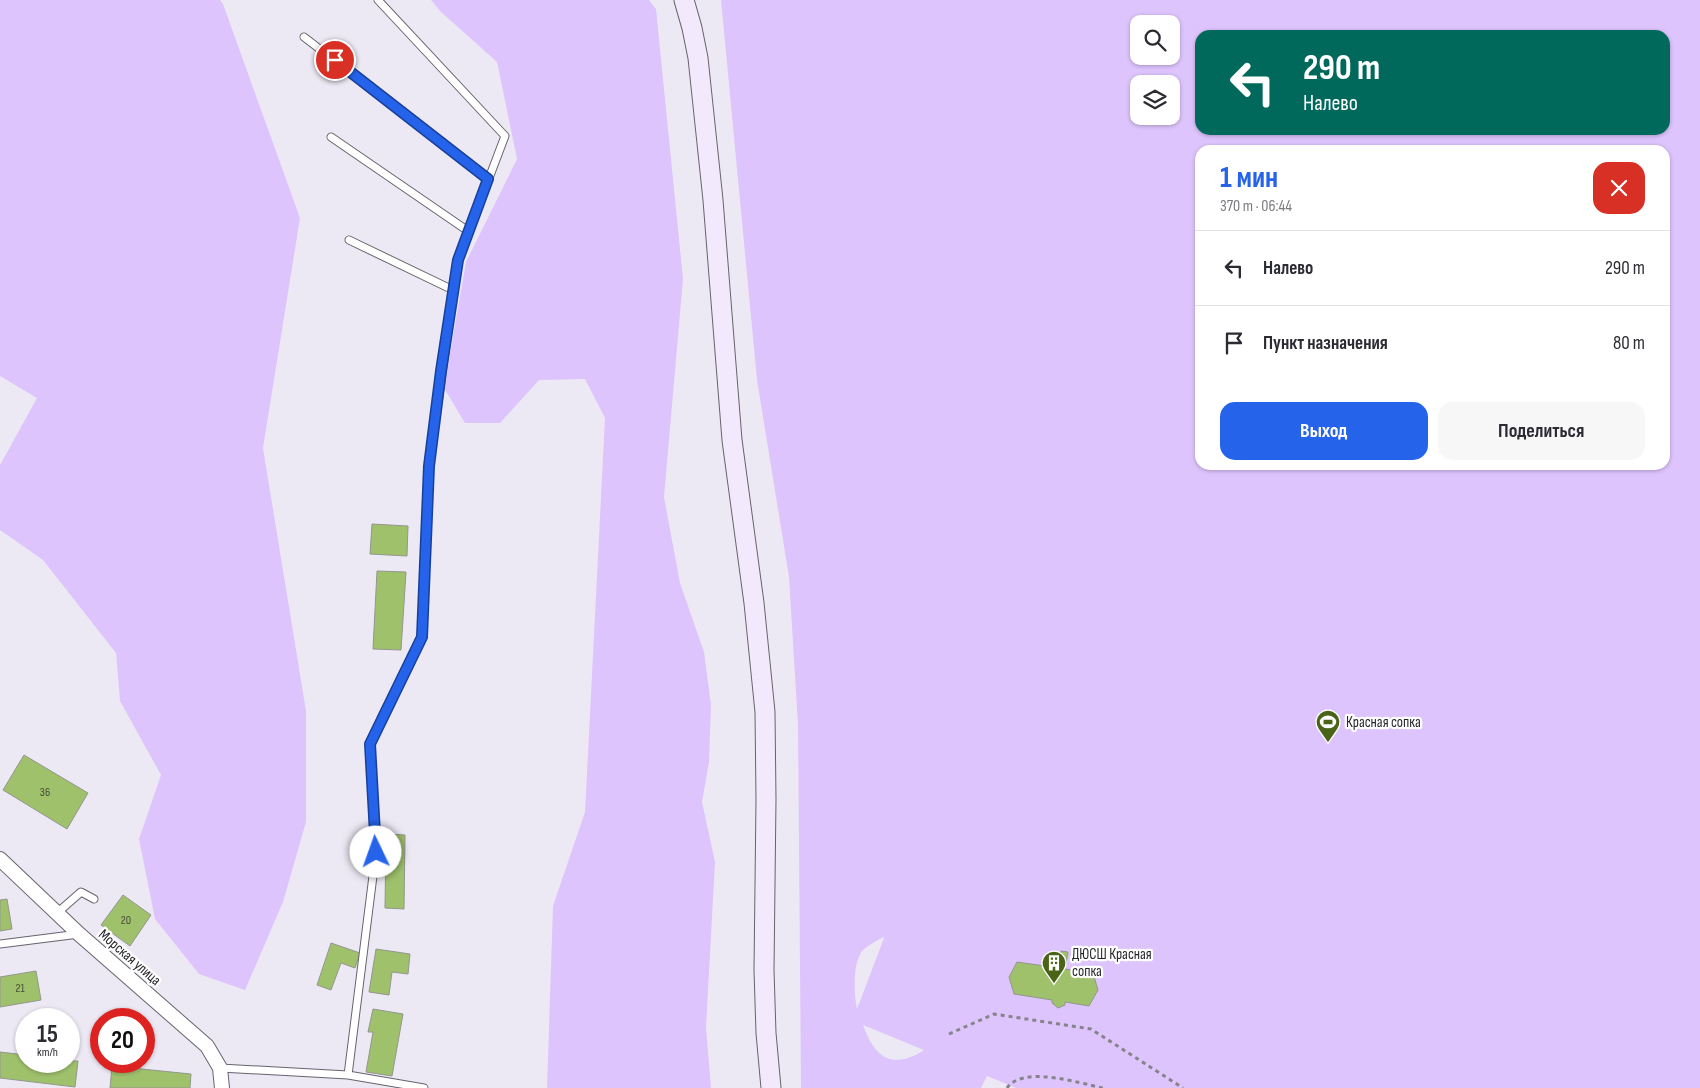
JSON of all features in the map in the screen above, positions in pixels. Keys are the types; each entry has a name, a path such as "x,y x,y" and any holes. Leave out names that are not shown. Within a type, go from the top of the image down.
{"street":[{"path":"684,0 698,58 732,440 754,603 765,712 764,970 766,1033 771,1088"},
{"name":"Морская улица","path":"0,859 79,934 207,1046 220,1068 222,1088"}],"lane":[{"path":"348,1075 376,852 370,744 422,637 429,466 453,290 458,260 505,136 378,0"},
{"path":"304,37 488,179"},
{"path":"331,137 468,231"},
{"path":"349,240 453,290"},
{"path":"57,913 81,892 94,899"},
{"path":"0,944 79,934"},
{"path":"220,1068 348,1075 424,1088"}],"path":[{"path":"949,1034 994,1014 1092,1029 1183,1088"},
{"path":"1007,1088 1013,1081 1028,1076 1103,1088"}],"shaded area":[{"path":"0,0 220,0 300,218 263,448 306,711 306,822 283,902 245,990 199,974 155,919 139,839 161,775 120,701 116,653 43,560 0,530 0,465 37,398 0,376"},
{"path":"431,0 649,0 656,9 683,279 664,497 680,583 704,652 711,705 709,762 702,802 715,862 706,1027 711,1088 547,1088 553,906 585,812 605,418 585,379 539,380 500,423 465,423 444,388 466,262 517,159 497,62 441,12"},
{"name":"Красная сопка","path":"721,0 1700,0 1700,1088 1016,1088 987,1076 981,1088 801,1088 798,725 789,577 757,380","holes":["884,937 857,1009 855,970 859,956 870,944","863,1025 924,1050 911,1057 901,1059 893,1060 885,1057 873,1045"]}],"building":[{"path":"372,524 408,526 407,556 370,554"},
{"path":"377,571 406,572 401,650 373,649"},
{"path":"24,755 88,793 67,829 3,790"},
{"path":"386,834 405,835 404,909 385,908"},
{"path":"123,895 151,915 130,946 101,925"},
{"path":"7,899 12,929 0,931 0,900"},
{"path":"331,943 360,953 355,968 341,963 331,990 317,985"},
{"path":"376,949 410,954 408,974 392,972 389,995 369,992"},
{"name":"ДЮСШ Красная сопка","path":"1061,951 1068,952 1065,969 1093,973 1098,990 1089,1006 1065,1002 1065,1005 1058,1008 1052,1003 1052,1000 1014,994 1009,977 1017,962 1059,968"},
{"path":"36,971 41,1000 0,1007 0,977"},
{"path":"373,1009 403,1014 392,1076 366,1072 373,1032 368,1032"},
{"path":"0,1052 15,1054 15,1073 77,1073 75,1087 0,1078"},
{"path":"155,1070 191,1074 190,1088 110,1088 111,1073 155,1073"}],"place":[{"name":"Красная сопка","path":"1328,743"},
{"name":"ДЮСШ Красная сопка","path":"1054,984"}],"route":[{"path":"335,60 488,179 458,260 441,371 429,466 422,637 370,744 376,852"}]}
